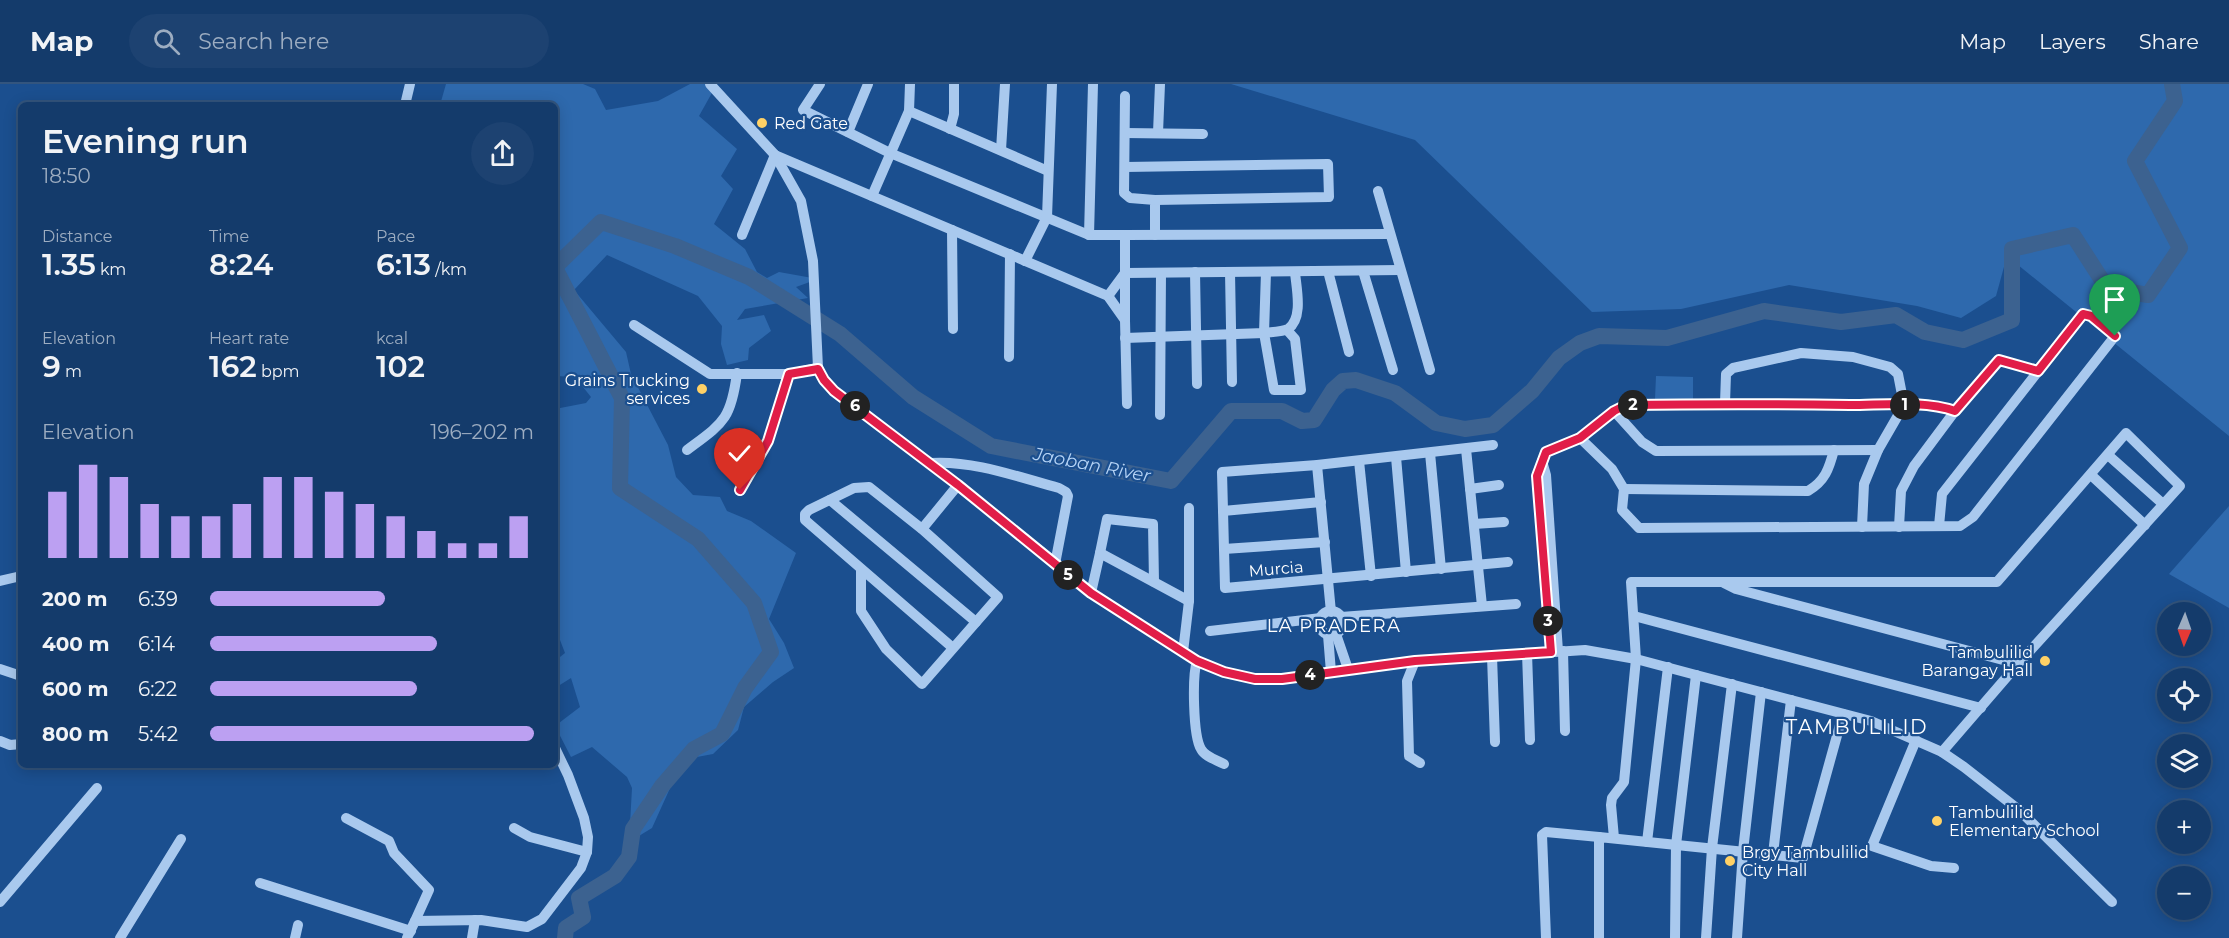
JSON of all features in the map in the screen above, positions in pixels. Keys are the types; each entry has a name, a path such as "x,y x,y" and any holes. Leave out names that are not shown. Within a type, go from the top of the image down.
{"street":[{"path":"406,102 410,84"},
{"path":"710,84 775,155 801,201 812,245 818,369 824,380 834,391 958,485 1091,593 1197,661 1224,672 1255,679 1282,679 1415,661 1585,650 1668,667 1871,721 1942,752 1964,766 2019,810 2112,902"},
{"path":"820,84 803,110 890,153 1089,235 1389,234"},
{"path":"848,132 868,84"},
{"path":"872,196 909,111 910,84"},
{"path":"950,129 954,114 954,84"},
{"path":"1001,150 1005,84"},
{"path":"1025,261 1047,217 1052,84"},
{"path":"1089,235 1093,84"},
{"path":"1158,133 1160,84"},
{"path":"1125,96 1124,193 1127,196 1155,200 1329,197 1328,164 1125,167"},
{"path":"909,111 1048,171"},
{"path":"1125,133 1203,134"},
{"path":"775,155 1108,296 1125,320"},
{"path":"742,235 775,155"},
{"path":"1378,191 1430,370"},
{"path":"1155,200 1155,235"},
{"path":"952,230 954,329"},
{"path":"1125,235 1127,404"},
{"path":"1009,357 1010,254"},
{"path":"1125,273 1400,270"},
{"path":"1363,271 1393,370"},
{"path":"1195,272 1197,384"},
{"path":"1230,272 1233,334 1232,382"},
{"path":"1266,272 1264,333 1274,390 1301,390 1295,339 1287,330"},
{"path":"1125,338 1264,333 1287,330 1294,323 1298,314 1294,272"},
{"path":"1328,272 1348,352"},
{"path":"1108,296 1125,273"},
{"path":"1160,415 1161,273"},
{"path":"1580,438 1612,469 1624,489 1622,510 1639,528 1960,526 1973,517 2115,336 2091,316 2083,314 1942,494 1939,526"},
{"path":"634,325 710,374 789,374 818,369"},
{"path":"1725,404 1726,375 1733,368 1801,353 1853,357 1890,367 1898,374 1904,405 1878,450 1864,484 1863,527"},
{"path":"1899,526 1901,491 1914,466 1955,411 1999,360 2038,371"},
{"path":"687,450 719,426 728,414 734,398 737,373"},
{"path":"740,490 768,441 789,374"},
{"path":"1564,731 1537,476 1546,452 1580,438 1614,411 1626,405 1904,405 1943,407 1955,411"},
{"path":"1614,411 1642,442 1656,452 1878,450"},
{"path":"1614,838 1611,805 1612,798 1624,782 1636,659 1631,582 1998,582 2126,433 2180,486 2018,664 1942,752"},
{"path":"1325,542 1224,549 1221,472 1359,461 1494,445"},
{"path":"1466,449 1482,606"},
{"path":"1624,489 1808,491 1819,484 1827,473 1834,450"},
{"path":"1430,453 1441,569"},
{"path":"2108,455 2163,504"},
{"path":"1396,457 1406,572"},
{"path":"1359,461 1371,576"},
{"path":"930,463 950,462 975,466 1059,488 1066,492 1068,496 1055,564"},
{"path":"1317,465 1329,580 1336,614 1342,628 1332,635"},
{"path":"2091,475 2145,525"},
{"path":"922,529 958,485"},
{"path":"1470,489 1499,485"},
{"path":"861,569 861,611 886,649 922,684 998,597 922,529 869,487 854,488 809,510 805,514 805,520 953,648"},
{"path":"830,500 976,622"},
{"path":"1223,511 1321,502"},
{"path":"1182,652 1189,601 1189,508"},
{"path":"1091,593 1107,519 1153,524 1154,582"},
{"path":"1474,524 1504,522"},
{"name":"Murcia","path":"1224,549 1225,588 1508,562"},
{"path":"1100,553 1189,601"},
{"path":"0,581 18,577"},
{"path":"1721,581 1736,589 2018,664"},
{"path":"1210,631 1321,618 1336,614 1516,604"},
{"path":"1634,616 1981,708"},
{"path":"1321,618 1321,630 1332,635 1348,669"},
{"path":"1331,672 1332,635"},
{"path":"1527,653 1530,740"},
{"path":"1492,656 1495,742"},
{"path":"1197,661 1193,672 1193,685 1198,742 1204,753 1224,764"},
{"path":"1415,661 1407,681 1409,756 1420,763"},
{"path":"1647,842 1668,667"},
{"path":"0,669 18,675"},
{"path":"1675,938 1676,845 1696,675"},
{"path":"1706,938 1712,848 1731,684"},
{"path":"1737,938 1743,851 1761,692"},
{"path":"1773,854 1791,700"},
{"path":"1546,938 1542,835 1546,832 1803,858 1843,714"},
{"path":"1916,740 1872,846 1931,866 1954,868"},
{"path":"0,741 18,744"},
{"path":"260,883 411,930 475,920 527,927 542,919 581,868 588,852 584,818 558,754"},
{"path":"0,902 97,788"},
{"path":"346,818 389,841 394,853 429,890 411,930"},
{"path":"514,828 530,837 588,852"},
{"path":"1599,837 1599,938"},
{"path":"120,938 181,839"},
{"path":"472,938 475,920"},
{"path":"295,938 298,925"}],"shaded area":[{"path":"446,84 583,84 595,89 606,110 658,101 690,84 706,84 713,91 699,116 737,149 721,176 733,189 714,224 745,249 757,272 767,278 779,272 818,279 796,287 808,298 745,309 737,320 764,315 771,331 749,348 748,360 727,365 721,344 722,326 698,296 607,255 574,290 626,352 631,374 668,445 676,477 693,495 720,497 727,511 751,521 796,553 769,619 784,643 794,668 773,682 744,707 738,730 713,754 697,757 676,775 652,828 629,842 632,788 627,777 592,747 571,757 558,732 558,724 580,707 571,678 558,686 558,659 565,653 558,635 558,408 586,403 591,397 575,377 558,376 558,102 441,102"},
{"path":"1231,84 2229,84 2229,436 2007,256 1996,296 1961,318 1917,306 1789,285 1681,309 1592,312 1415,140"},
{"path":"1656,376 1693,377 1693,400 1655,399"},
{"path":"2229,506 2229,608 2169,574"}],"waterway":[{"name":"Jaoban River","path":"558,264 601,222 675,246 749,277 840,334 913,397 991,446 1171,481 1231,411 1282,411 1302,421 1314,420 1333,390 1343,381 1356,380 1395,393 1436,423 1465,429 1493,425 1532,391 1559,358 1580,343 1599,336 1667,338 1764,311 1841,322 1896,315 1925,332 1963,340 2012,320 2012,249 2073,235 2107,288 2148,295 2180,248 2135,161 2175,101 2172,84"},
{"name":"Jaoban River","path":"558,274 622,398 620,488 698,539 754,603 771,652 745,688 722,734 694,749 662,786 633,829 629,857 615,876 579,898 583,917 566,928 565,938"}],"place":[{"name":"Red Gate","path":"762,123"},
{"name":"Grains Trucking services","path":"702,389"},
{"name":"Tambulilid Barangay Hall","path":"2045,661"},
{"name":"Tambulilid Elementary School","path":"1937,821"},
{"name":"Brgy Tambulilid City Hall","path":"1730,861"}],"district":[{"name":"LA PRADERA","path":"1334,626"},
{"name":"TAMBULILID","path":"1857,727"}],"route":[{"path":"740,490 768,441 789,374 818,369 834,391 958,485 1091,593 1197,661 1224,672 1255,679 1282,679 1415,661 1551,652 1537,476 1546,452 1580,438 1614,411 1626,405 1725,404 1904,405 1943,407 1955,411 1999,360 2038,371 2083,314 2091,316 2115,336"}]}
